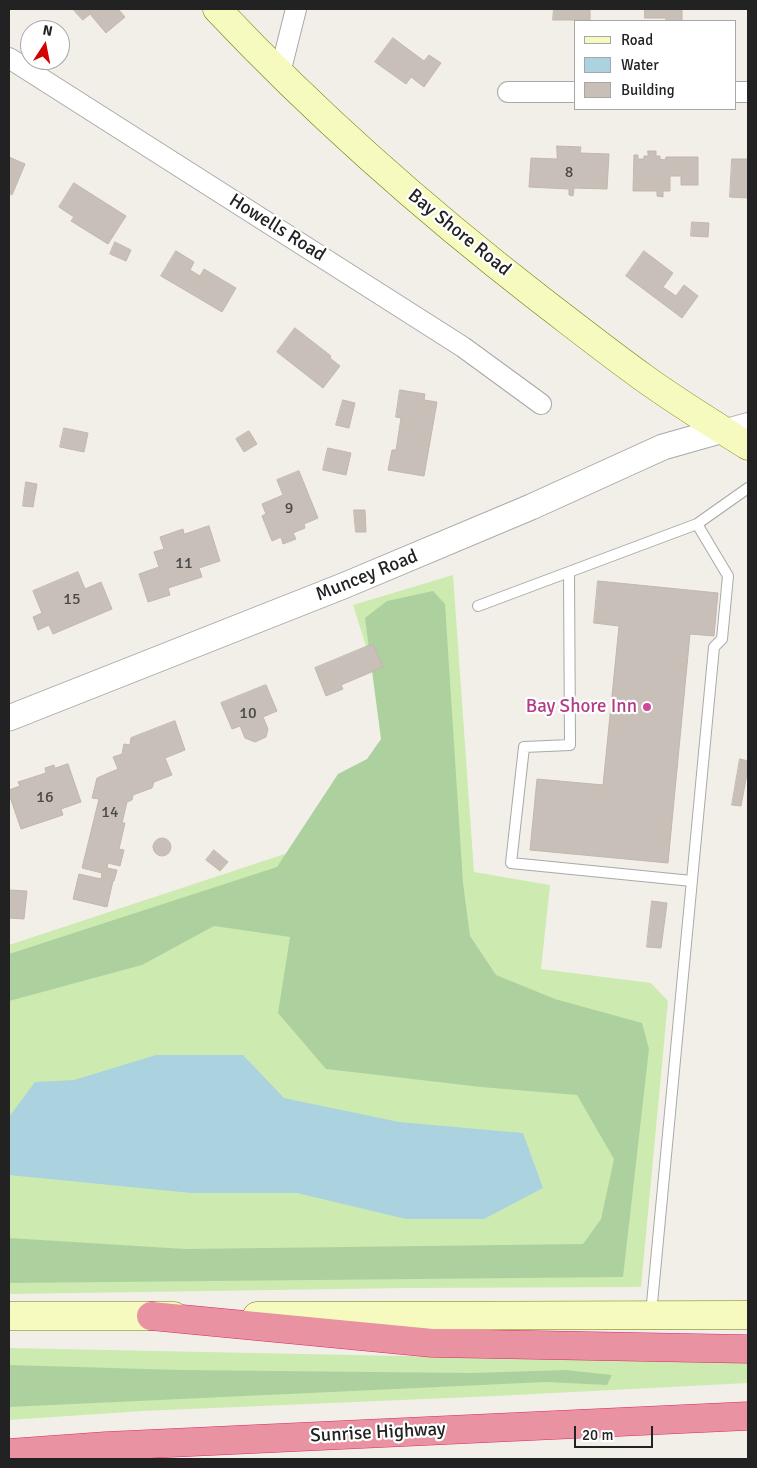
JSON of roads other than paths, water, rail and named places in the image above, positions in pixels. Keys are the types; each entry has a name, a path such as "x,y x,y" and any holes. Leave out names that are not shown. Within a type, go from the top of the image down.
{"highway":[{"path":"151,1316 432,1343 748,1349"},
{"name":"Sunrise Highway","path":"9,1453 106,1446 748,1416"}],"main road":[{"name":"Bay Shore Road","path":"217,9 280,73 377,165 480,252 644,378 736,426"},
{"path":"736,426 748,446"},
{"path":"9,1316 748,1315"}],"street":[{"path":"280,73 296,9"},
{"name":"Howells Road","path":"9,58 463,347 541,404"},
{"path":"508,92 574,92"},
{"name":"Muncey Road","path":"9,718 343,586 531,507 663,447 736,426"}],"lane":[{"path":"478,606 697,524 748,488"},
{"path":"651,1315 714,647 722,638 728,576 697,524"},
{"path":"569,572 570,745 524,747 512,863 692,881"}],"water":[{"path":"156,1055 243,1055 284,1098 399,1122 523,1133 543,1188 484,1219 406,1219 297,1193 191,1193 9,1175 9,1117 35,1082 74,1080"}],"place":[{"name":"Bay Shore Inn","path":"647,707"}]}
